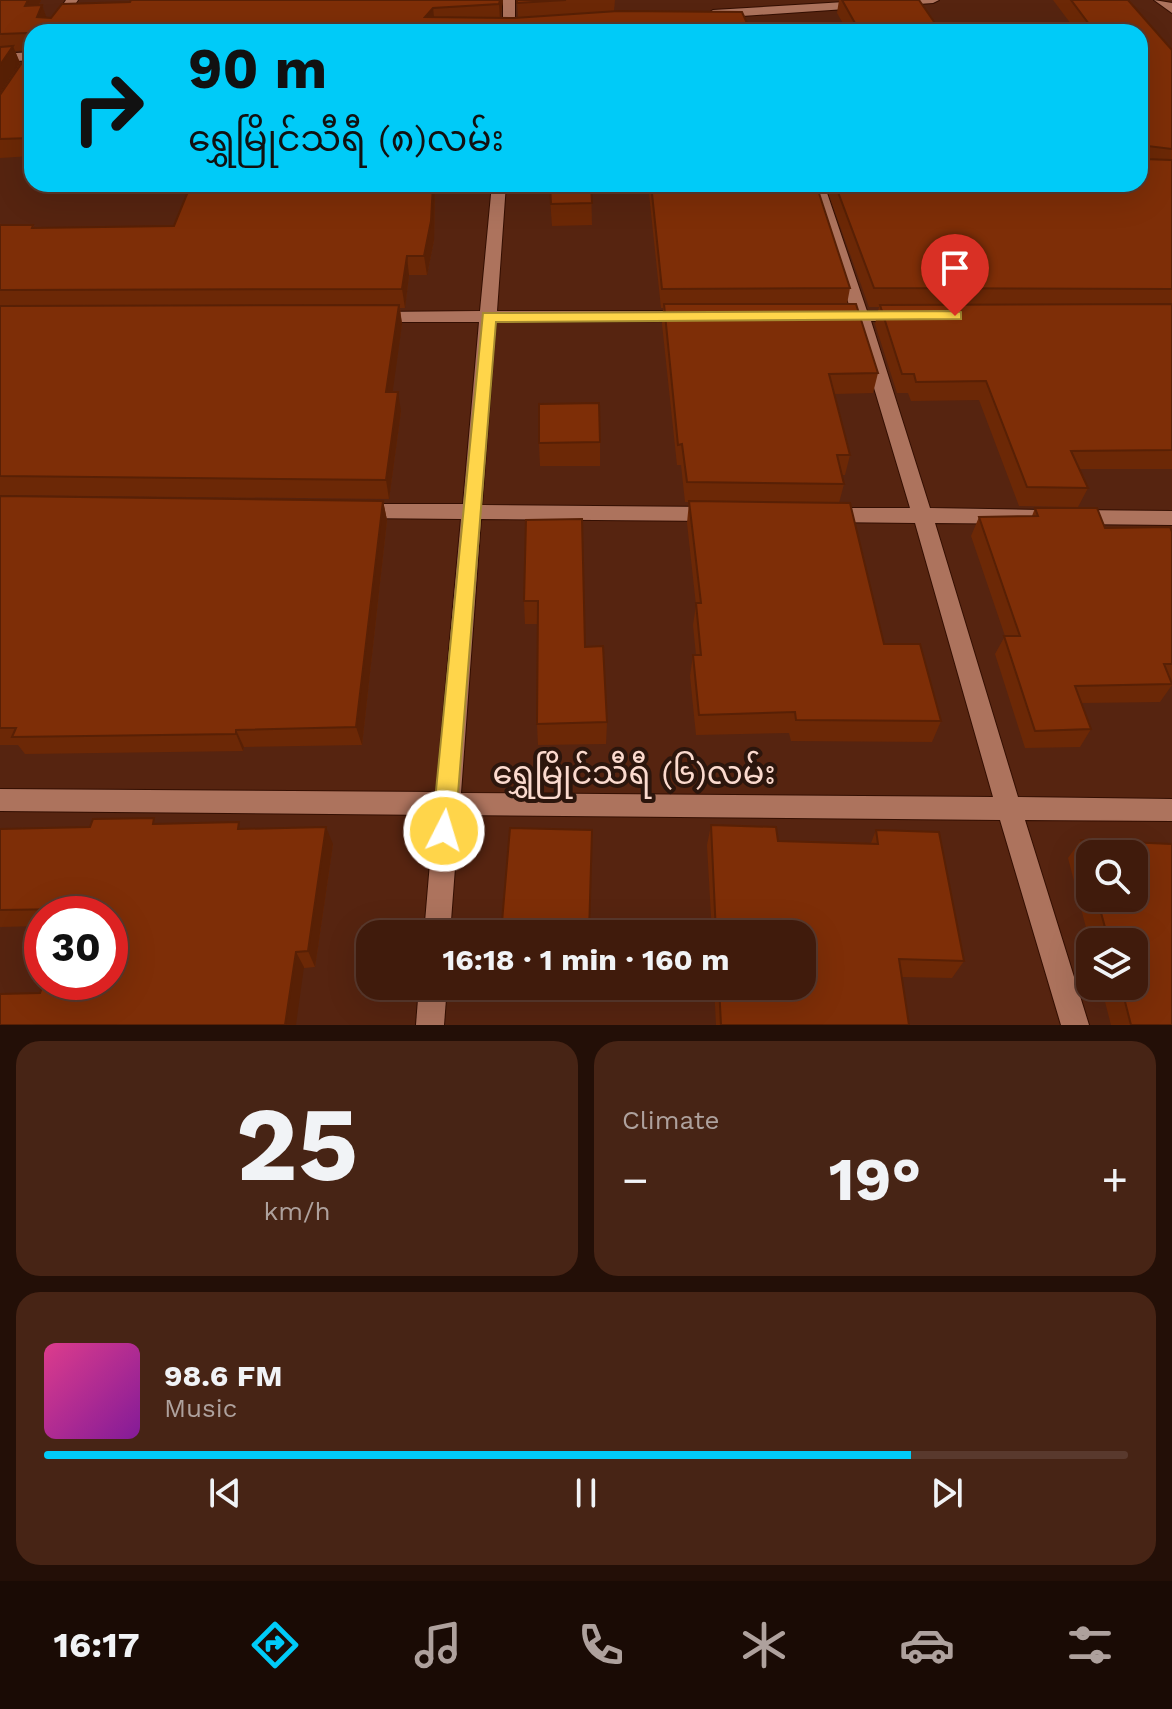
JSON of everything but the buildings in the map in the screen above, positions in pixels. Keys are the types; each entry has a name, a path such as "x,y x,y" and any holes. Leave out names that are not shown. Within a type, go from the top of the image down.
{"street":[{"path":"56,24 72,0"},
{"path":"509,0 510,24"},
{"path":"697,15 933,0"},
{"path":"1160,0 1172,9"},
{"path":"0,58 24,62"},
{"path":"438,920 445,805 473,512 498,192"},
{"path":"820,192 862,316 1007,809 1075,1025"},
{"path":"362,317 706,316"},
{"path":"815,316 924,316"},
{"path":"347,510 737,514"},
{"path":"814,515 1172,518"},
{"name":"ရွှေမြိုင်သီရီ (၆)လမ်း","path":"0,800 1172,810"},
{"path":"430,1025 432,1000"}],"route":[{"path":"444,831 488,317 955,316"}]}
